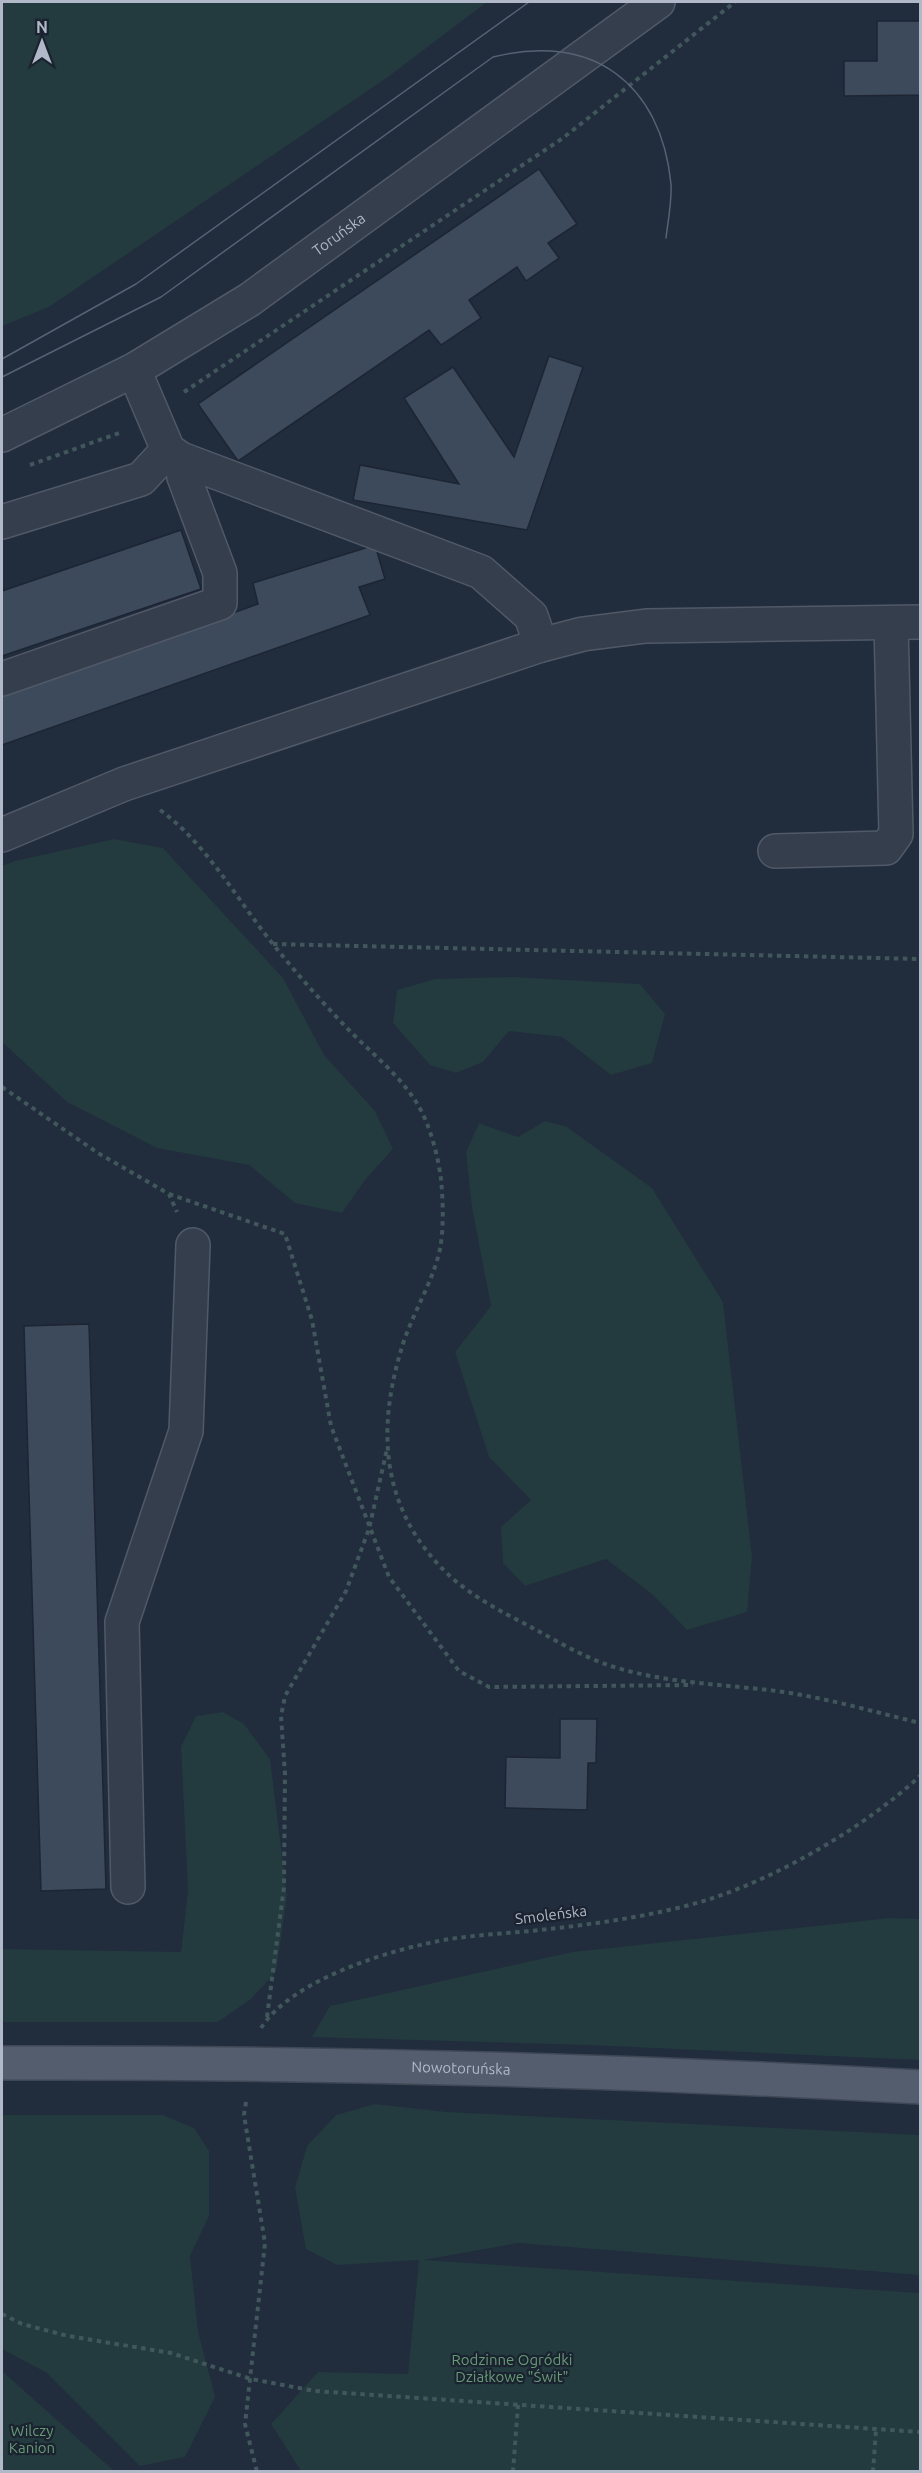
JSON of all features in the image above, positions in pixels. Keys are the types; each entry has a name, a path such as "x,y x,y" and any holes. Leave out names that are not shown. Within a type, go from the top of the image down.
{"main road":[{"name":"Nowotoruńska","path":"2,2063 247,2062 688,2074 921,2087"}],"street":[{"name":"Toruńska","path":"2,435 134,370 268,286 658,2"},
{"path":"2,679 220,603 220,573 175,454 152,413 134,370"},
{"path":"2,522 141,479 175,454"},
{"path":"175,454 481,572 531,616 541,645"},
{"path":"2,835 124,784 541,645 603,631 646,626 906,623 897,834 886,848 775,851"},
{"path":"128,1887 122,1622 186,1431 193,1245"}],"path":[{"path":"23,468 118,434 152,413 563,138 735,2"},
{"path":"124,784 175,821 220,874 273,944 346,1028 387,1067 418,1106 431,1138 441,1177 440,1249 402,1345 390,1392 388,1442 390,1471 396,1500 414,1535 452,1578 483,1602 609,1665 703,1684 785,1692 921,1723"},
{"path":"273,944 921,959"},
{"path":"2,1087 98,1153 169,1194 285,1234 312,1320 331,1426 369,1529 389,1577 459,1671 489,1687 703,1684"},
{"path":"169,1194 193,1245"},
{"path":"267,2019 284,1887 285,1774 281,1716 285,1696 346,1591 369,1529 388,1442"},
{"name":"Smoleńska","path":"257,2472 245,2424 265,2243 244,2115 247,2062 254,2041 267,2019 308,1986 357,1965 399,1952 448,1939 616,1920 710,1899 793,1865 895,1800 921,1776"},
{"path":"2,2314 22,2324 68,2336 171,2353 251,2379 315,2391 921,2432"},
{"path":"513,2472 518,2405"},
{"path":"873,2472 876,2429"}],"green space":[{"path":"2,2 487,2 388,77 49,307 2,326"},
{"path":"114,839 163,848 283,978 324,1055 375,1111 393,1149 365,1180 342,1213 295,1203 249,1165 157,1148 67,1102 2,1042 2,866 15,861"},
{"path":"514,977 640,984 665,1014 652,1063 611,1075 562,1037 509,1031 483,1062 456,1073 430,1065 393,1023 397,990 435,979"},
{"path":"545,1121 567,1127 652,1188 723,1302 752,1557 747,1612 687,1630 652,1594 606,1559 525,1586 503,1563 501,1527 531,1500 489,1457 455,1352 491,1306 472,1208 466,1152 479,1123 518,1137"},
{"path":"223,1712 244,1724 270,1759 287,1896 276,1972 251,1999 218,2022 2,2022 2,1949 181,1952 188,1890 181,1747 196,1716"},
{"path":"890,1918 920,1919 920,2060 587,2045 312,2037 330,2006 572,1952"},
{"name":"Rodzinne Ogródki Działkowe \"Świt\"","path":"375,2104 447,2112 920,2135 920,2275 518,2243 423,2260 920,2293 920,2471 301,2471 271,2424 318,2372 408,2374 419,2260 337,2265 306,2249 295,2188 307,2146 336,2115"},
{"path":"2,2115 163,2115 194,2128 209,2151 209,2216 190,2256 198,2331 215,2397 185,2457 140,2466 47,2373 2,2349"},
{"name":"Wilczy Kanion","path":"2,2371 114,2471 2,2471"}],"building":[{"path":"877,21 920,21 920,95 844,96 844,61 877,61"},
{"path":"539,169 577,224 548,243 559,258 526,281 517,267 469,300 481,318 441,345 429,330 238,461 198,404"},
{"path":"549,356 583,367 527,530 353,500 360,465 459,484 404,398 453,367 514,457"},
{"path":"181,530 201,589 2,656 2,591"},
{"path":"375,545 385,579 359,587 370,615 2,745 2,696 258,604 253,583"},
{"path":"89,1324 106,1889 41,1891 24,1326"},
{"path":"560,1719 597,1719 596,1763 588,1763 587,1810 505,1808 506,1757 560,1758"}],"tram line":[{"path":"2,359 136,284 529,2"},
{"path":"2,377 161,297 493,57 529,51 561,52 590,60 615,73 636,93 653,118 665,149 671,184 666,238"}]}
